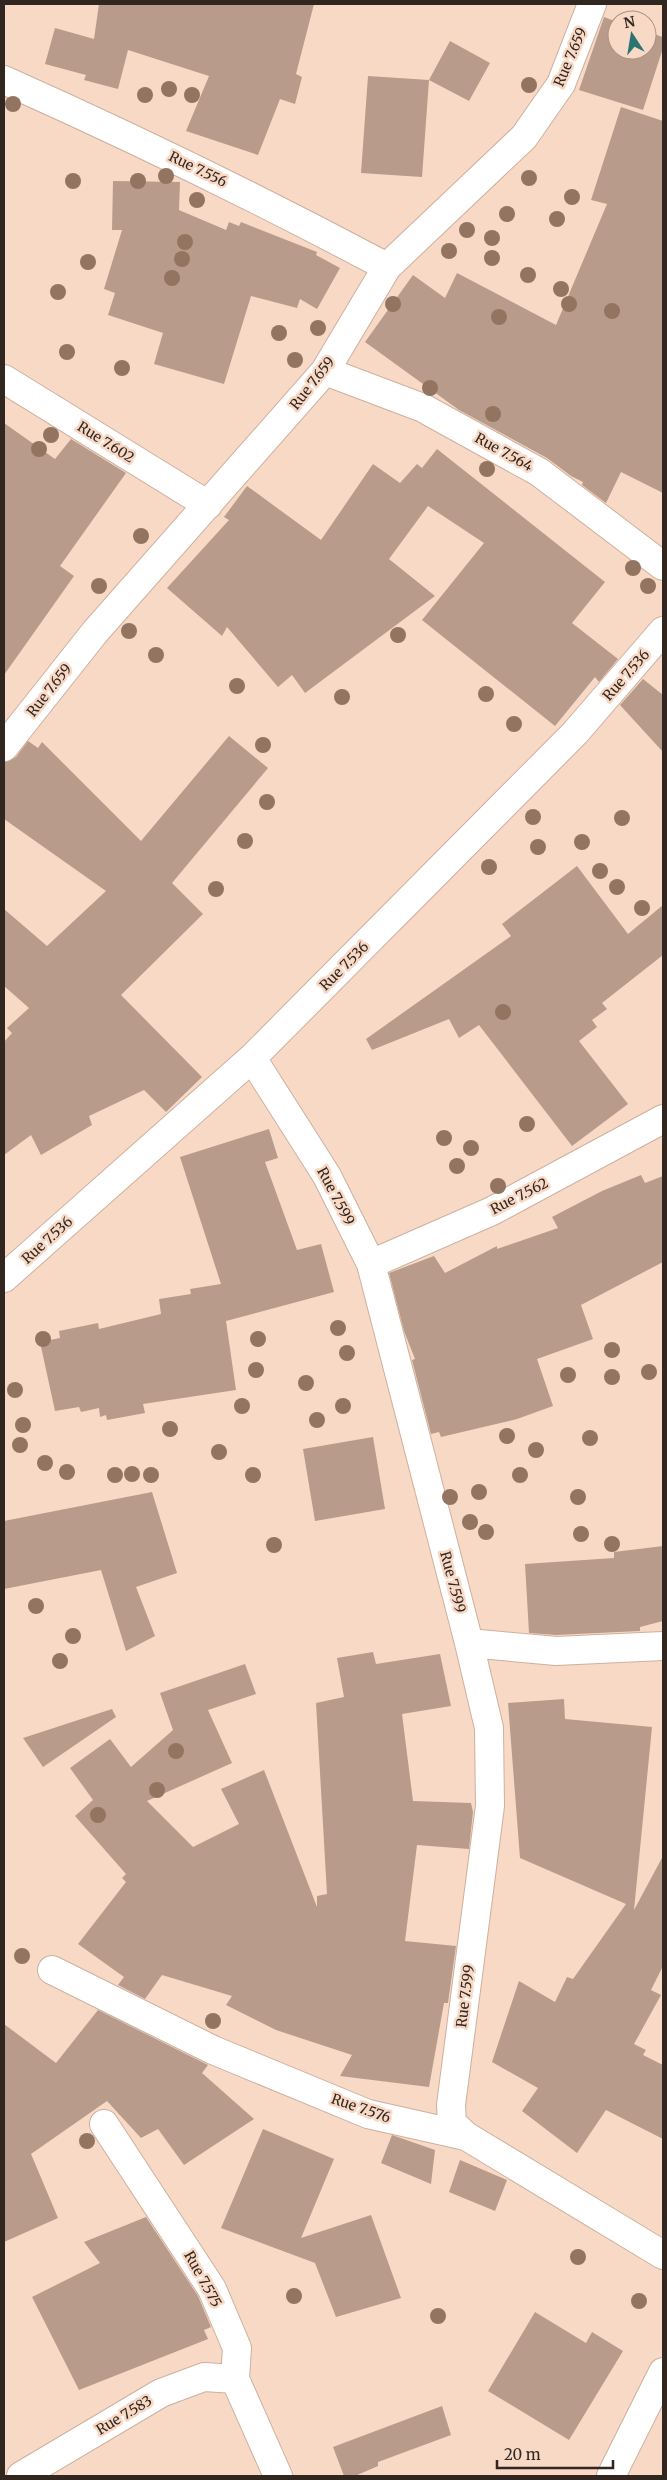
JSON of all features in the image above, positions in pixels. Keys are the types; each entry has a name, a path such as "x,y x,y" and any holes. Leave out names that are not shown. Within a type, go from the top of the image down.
{"street":[{"name":"Rue 7.659","path":"4,747 95,632 325,372 388,267 524,138 561,84 592,4"},
{"name":"Rue 7.556","path":"4,80 142,142 263,201 388,267"},
{"name":"Rue 7.564","path":"325,372 423,408 539,472 663,566"},
{"name":"Rue 7.602","path":"4,379 208,504"},
{"name":"Rue 7.536","path":"4,1278 252,1058 576,733 663,631"},
{"name":"Rue 7.599","path":"252,1058 327,1176 371,1264 469,1643 488,1728 490,1806 451,2104 452,2123 466,2136"},
{"name":"Rue 7.562","path":"371,1264 492,1211 663,1119"},
{"path":"469,1643 556,1650 663,1646"},
{"name":"Rue 7.576","path":"52,1970 213,2050 368,2114 466,2136 663,2255"},
{"name":"Rue 7.575","path":"104,2124 212,2288 237,2348 235,2379 278,2476"},
{"path":"611,2476 663,2372"},
{"name":"Rue 7.583","path":"21,2476 161,2393 204,2377 235,2379"}],"building":[{"path":"99,4 314,4 296,74 302,77 295,104 280,99 258,155 186,131 209,76 128,50 118,89 84,80 86,75 45,64 55,28 94,39"},
{"path":"604,17 607,18 607,60 657,60 657,35 663,37 663,48 643,110 579,90"},
{"path":"450,41 490,63 469,101 429,80"},
{"path":"368,76 429,80 422,177 361,173"},
{"path":"621,107 663,121 663,493 621,472 606,503 582,485 583,482 571,476 547,458 459,410 365,342 413,275 445,298 457,273 556,325 607,204 591,200"},
{"path":"113,181 180,182 179,210 226,230 229,222 239,226 241,222 317,252 316,255 340,268 317,309 300,299 297,308 251,296 224,384 154,364 163,333 108,315 115,293 104,289 122,230 112,230"},
{"path":"4,423 55,459 71,439 126,473 60,566 74,576 4,675"},
{"path":"437,449 605,582 572,623 618,659 599,682 595,677 555,726 422,620 484,543 428,506 389,559 435,596 305,693 292,675 278,687 227,627 222,636 167,588 229,520 224,517 247,486 321,540 373,464 400,483 417,464 422,468"},
{"path":"643,679 663,695 663,752 620,705"},
{"path":"229,736 268,768 172,883 203,914 121,995 202,1077 166,1112 144,1090 89,1116 92,1125 41,1155 31,1135 4,1155 4,1042 12,1033 7,1028 29,1008 4,986 4,909 47,946 106,891 4,819 4,762 16,757 28,741 38,748 42,742 141,841"},
{"path":"577,866 628,934 663,905 663,955 602,1003 607,1009 592,1020 597,1027 579,1041 628,1104 572,1146 479,1025 459,1038 449,1019 372,1050 366,1039 511,936 502,924"},
{"path":"269,1129 278,1158 265,1162 297,1250 321,1244 334,1292 226,1321 236,1390 143,1404 145,1413 107,1420 106,1415 100,1417 99,1408 81,1412 79,1407 55,1411 40,1342 60,1338 59,1331 98,1323 99,1329 161,1314 159,1299 191,1294 190,1289 221,1284 180,1157"},
{"path":"641,1175 645,1183 663,1176 663,1262 581,1305 593,1339 537,1359 553,1406 517,1419 441,1437 439,1432 431,1434 412,1360 415,1359 404,1331 389,1273 434,1256 445,1273 497,1246 497,1249 558,1228 552,1217 602,1191"},
{"path":"373,1437 385,1509 315,1521 303,1449"},
{"path":"152,1492 177,1573 136,1587 155,1636 126,1651 101,1570 4,1589 4,1521"},
{"path":"663,1546 663,1621 640,1627 640,1631 556,1635 529,1633 525,1564 614,1558 614,1552"},
{"path":"373,1652 376,1664 440,1654 451,1706 402,1714 413,1801 471,1803 473,1812 469,1849 417,1845 405,1941 456,1946 448,2003 444,2003 429,2087 340,2076 352,2055 276,2030 226,2005 232,1996 162,1975 145,1999 118,1985 124,1977 78,1944 126,1882 122,1878 126,1874 75,1816 93,1800 70,1768 110,1739 131,1767 173,1730 160,1693 245,1664 256,1694 208,1710 232,1763 147,1801 193,1847 239,1824 221,1789 264,1770 317,1907 317,1896 327,1894 316,1703 344,1697 337,1658"},
{"path":"564,1699 565,1719 652,1727 634,1910 663,1856 663,1966 651,1990 661,1995 634,2044 646,2050 643,2055 663,2065 663,2139 606,2110 577,2153 522,2111 538,2088 492,2062 519,1981 555,2002 567,1977 573,1979 626,1904 520,1858 508,1703"},
{"path":"112,1709 116,1717 43,1767 23,1738"},
{"path":"98,2010 208,2065 202,2073 254,2119 184,2165 158,2129 141,2138 107,2101 31,2154 58,2218 4,2242 4,2024 56,2063"},
{"path":"263,2129 334,2159 301,2238 371,2215 401,2298 336,2317 315,2263 221,2228"},
{"path":"392,2135 435,2150 431,2184 381,2163"},
{"path":"460,2160 507,2180 495,2211 449,2192"},
{"path":"146,2217 198,2296 211,2327 204,2330 208,2339 79,2390 32,2297 100,2263 84,2242"},
{"path":"535,2312 586,2343 592,2332 623,2351 569,2440 488,2391"},
{"path":"442,2406 451,2435 378,2462 378,2466 355,2476 344,2476 333,2447"}]}
